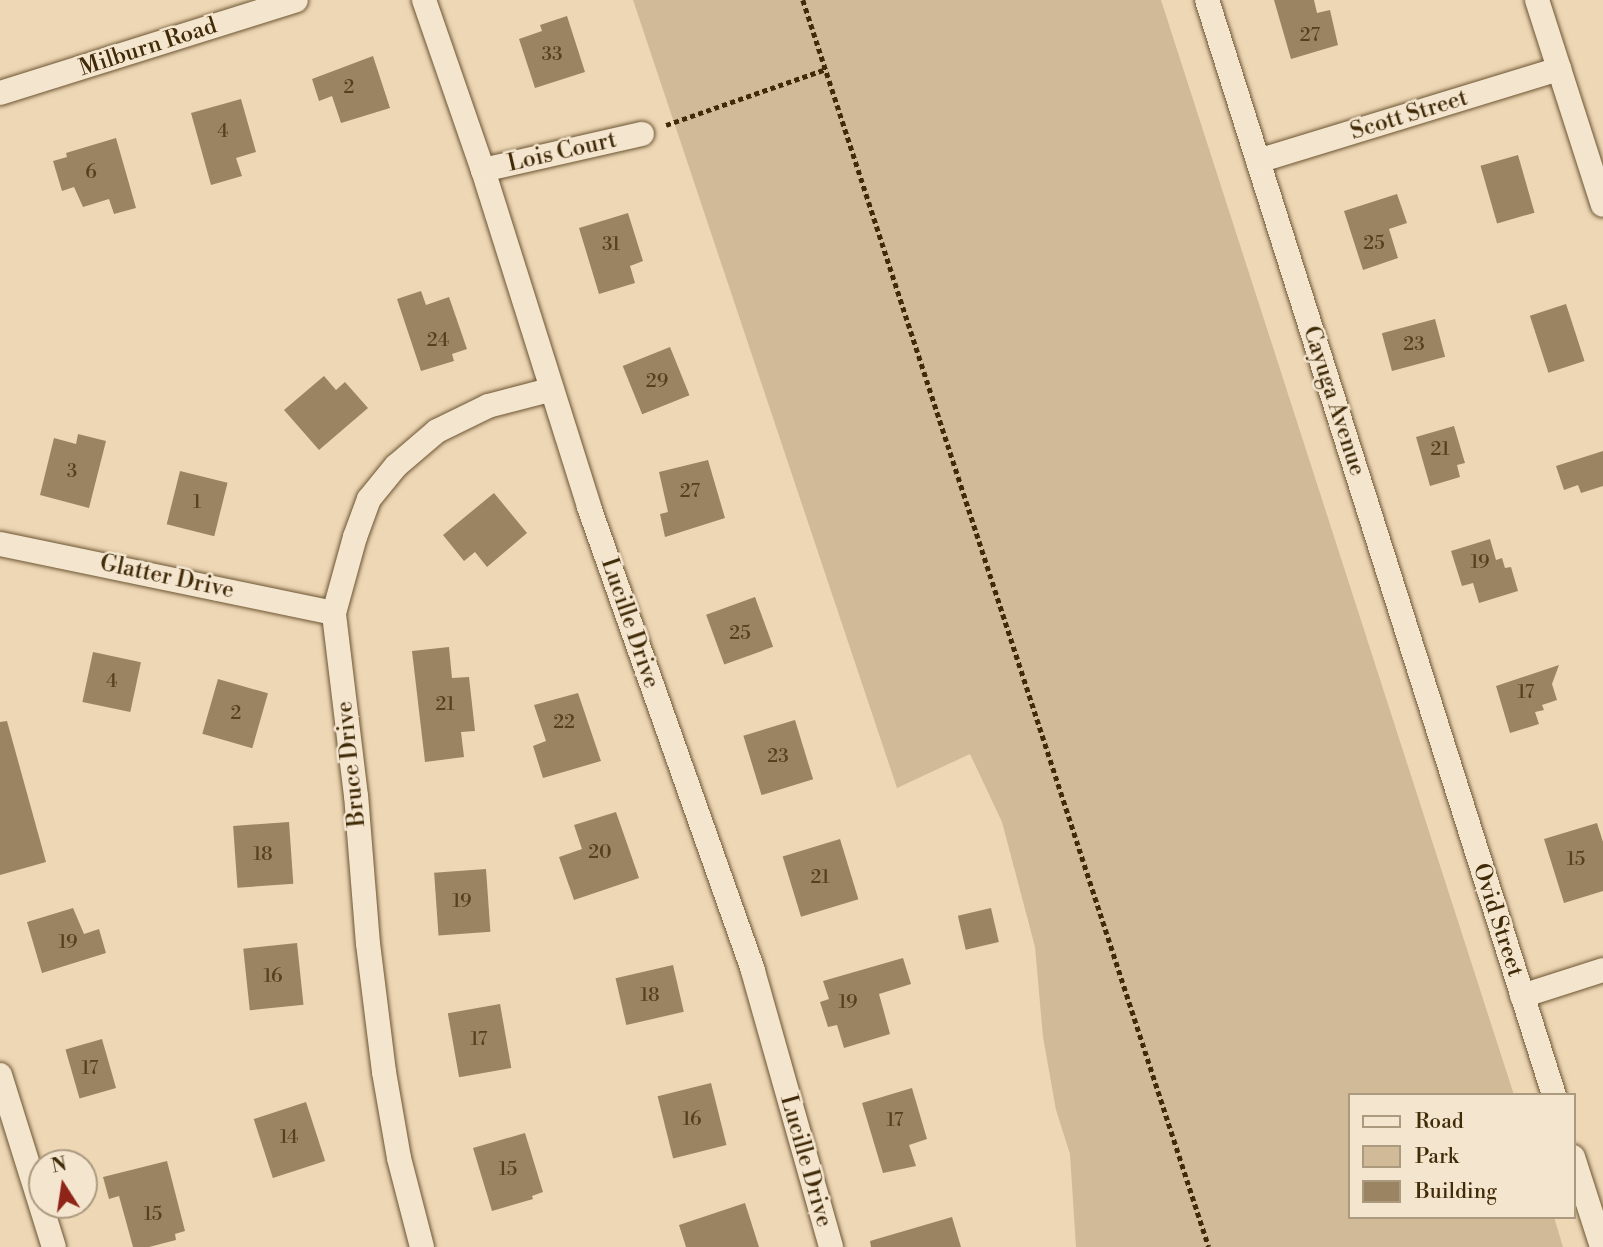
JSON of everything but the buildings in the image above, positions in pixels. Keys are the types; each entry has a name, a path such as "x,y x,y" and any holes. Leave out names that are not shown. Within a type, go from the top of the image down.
{"street":[{"name":"Milburn Road","path":"0,93 296,0"},
{"name":"Lucille Drive","path":"424,0 483,170 550,390 753,971 831,1247"},
{"name":"Cayuga Avenue","path":"1207,0 1461,803"},
{"path":"1537,0 1603,205"},
{"name":"Scott Street","path":"1258,161 1559,69"},
{"name":"Lois Court","path":"483,170 642,134"},
{"name":"Bruce Drive","path":"422,1247 399,1158 384,1072 334,613 355,537 369,499 396,466 437,431 447,426 488,406 550,390"},
{"name":"Glatter Drive","path":"0,544 334,613"},
{"name":"Ovid Street","path":"1461,803 1522,996 1603,970"},
{"path":"1522,996 1552,1093"},
{"path":"0,1075 54,1247"},
{"path":"1575,1163 1602,1247"}],"path":[{"path":"803,0 1209,1247"},
{"path":"642,134 826,69"}],"green space":[{"path":"633,0 1161,0 1513,1093 1348,1093 1348,1219 1555,1219 1563,1247 1076,1247 1070,1154 1056,1110 1043,1037 1035,947 1002,822 970,754 897,788"}]}
